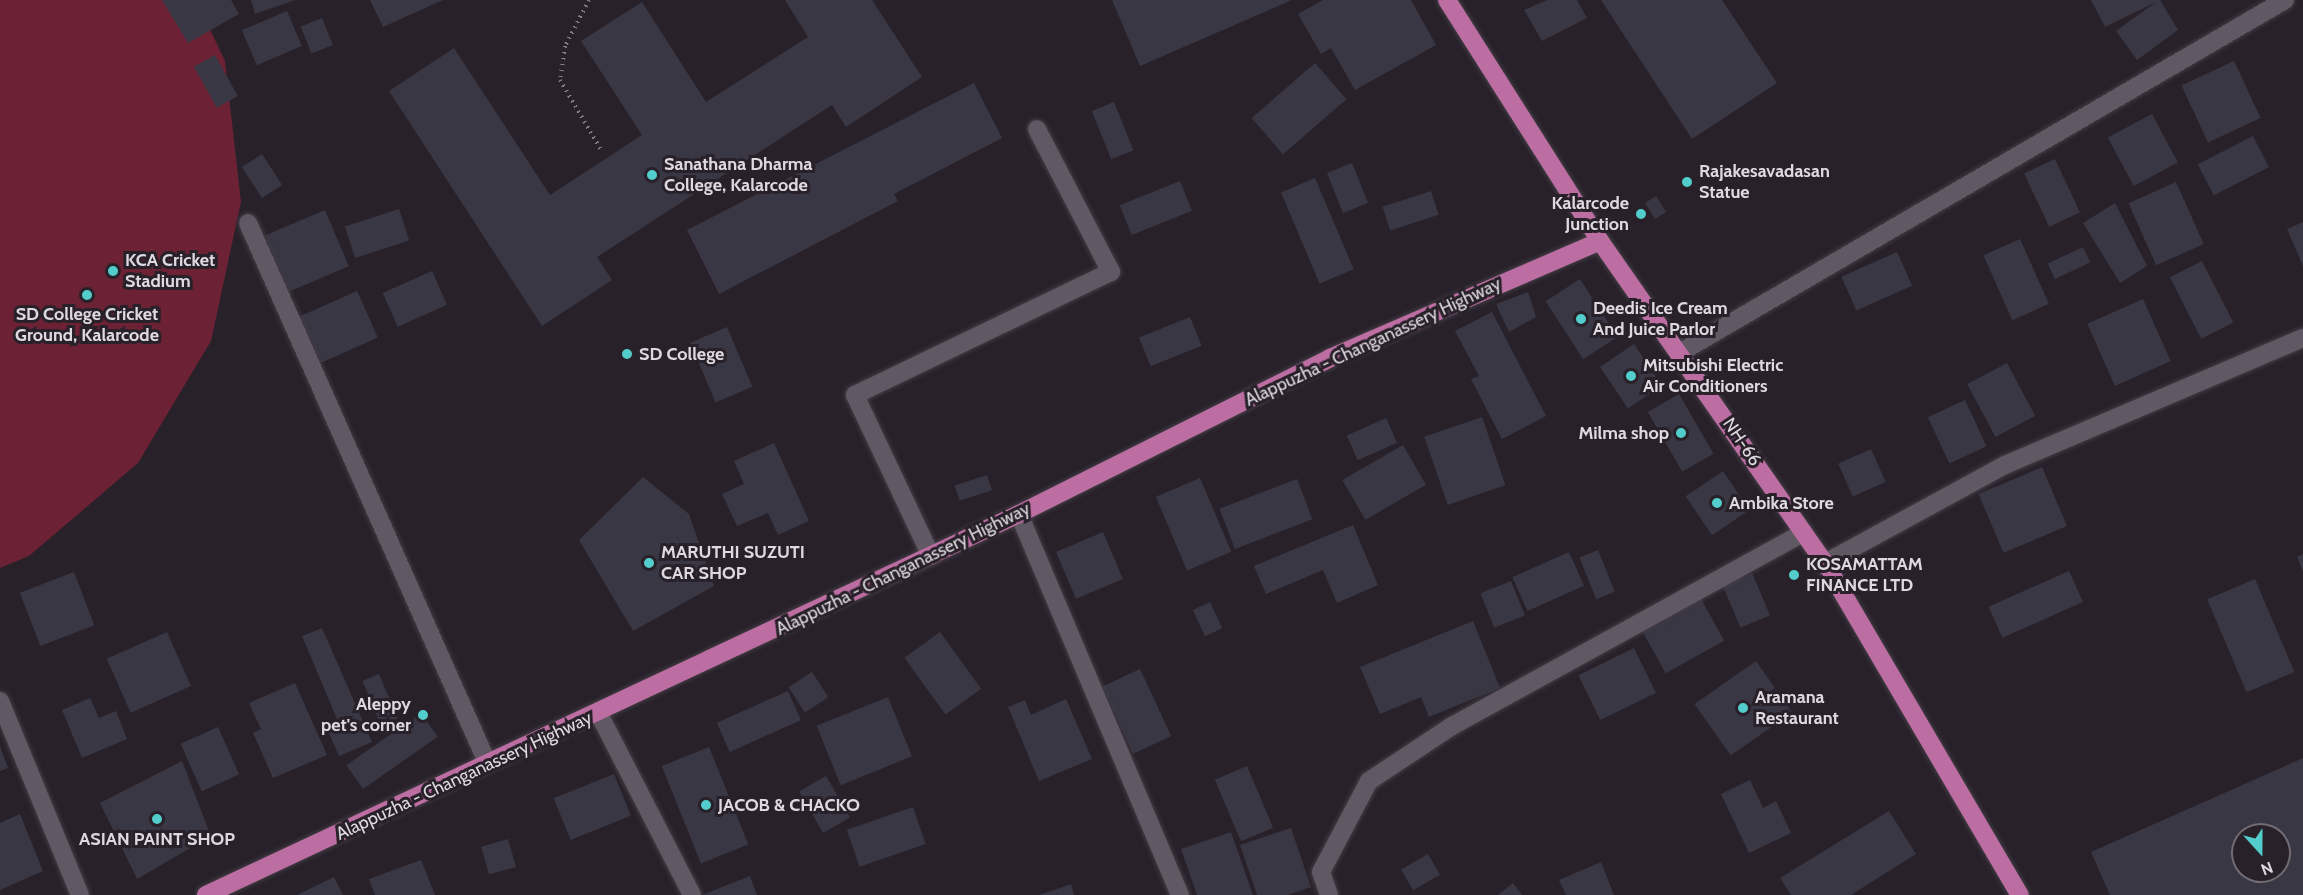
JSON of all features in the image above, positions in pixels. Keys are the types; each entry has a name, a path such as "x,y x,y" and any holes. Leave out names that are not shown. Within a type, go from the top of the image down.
{"main road":[{"name":"NH-66","path":"1447,0 1600,241 1681,352 1825,562 2020,895"},
{"name":"Alappuzha - Changanassery Highway","path":"206,895 487,762 599,714 1019,514 1330,358 1600,241"}],"street":[{"path":"1681,352 2285,0"},
{"path":"931,556 855,396 1111,272 1037,129"},
{"path":"248,223 487,762"},
{"path":"1825,562 2005,465 2303,338"},
{"path":"1019,514 1180,895"},
{"path":"1329,895 1321,872 1369,781 1452,726 1803,532"},
{"path":"0,701 80,895"},
{"path":"599,714 692,895"}],"path":[{"path":"589,0 566,46 560,80 601,150"}],"shaded area":[{"name":"SD College Cricket Ground, Kalarcode","path":"0,0 196,0 225,61 241,202 211,341 138,463 29,556 0,568"}],"building":[{"path":"162,0 231,0 239,14 188,43"},
{"path":"251,0 295,0 255,14"},
{"path":"370,0 443,0 383,27"},
{"name":"Sanathana Dharma College, Kalarcode","path":"785,0 872,0 922,77 846,127 832,105 597,257 612,280 542,326 389,91 454,48 550,195 642,135 581,41 642,2 706,102 808,37"},
{"path":"1112,0 1292,0 1140,66"},
{"path":"1323,0 1411,0 1436,45 1355,90 1331,48 1321,54 1298,14"},
{"path":"1547,0 1577,0 1587,18 1542,41 1524,10"},
{"path":"1601,0 1722,0 1777,83 1692,139"},
{"path":"2091,0 2160,0 2178,30 2137,60 2116,31 2156,2 2105,27"},
{"path":"287,11 302,46 257,65 242,30"},
{"path":"322,18 333,45 312,54 301,27"},
{"path":"215,55 238,96 217,108 194,67"},
{"path":"2234,61 2261,118 2208,143 2181,86"},
{"path":"1315,63 1346,99 1283,154 1252,118"},
{"path":"974,83 1002,138 894,194 898,201 719,294 687,230"},
{"path":"1114,102 1133,150 1111,159 1092,111"},
{"path":"2152,114 2178,163 2134,186 2108,137"},
{"path":"2253,136 2269,167 2214,195 2198,164"},
{"path":"262,154 282,185 262,198 242,167"},
{"path":"2055,159 2080,212 2049,227 2024,173"},
{"path":"1352,163 1368,203 1343,213 1327,173"},
{"path":"1315,178 1354,269 1320,284 1281,192"},
{"path":"1180,181 1192,211 1132,235 1120,205"},
{"path":"2176,182 2204,244 2156,265 2128,203"},
{"path":"1431,191 1439,215 1390,231 1382,207"},
{"path":"1656,196 1666,212 1655,219 1645,203"},
{"path":"2115,203 2147,266 2120,283 2083,223"},
{"path":"399,209 409,240 355,258 345,227"},
{"path":"325,210 349,266 288,292 264,236"},
{"path":"2303,222 2303,266 2287,229"},
{"path":"2020,239 2049,304 2012,320 1983,255"},
{"path":"2083,247 2090,262 2055,279 2048,263"},
{"path":"1897,252 1912,286 1856,311 1841,277"},
{"path":"2202,261 2233,322 2201,339 2170,277"},
{"path":"432,271 447,305 398,327 383,293"},
{"name":"Deedis Ice Cream And Juice Parlor","path":"1580,279 1618,337 1583,359 1546,301"},
{"path":"357,291 378,338 315,366 294,319"},
{"path":"1528,292 1536,317 1509,332 1496,304"},
{"path":"2143,299 2171,361 2115,386 2087,324"},
{"path":"1492,312 1546,416 1502,439 1471,379 1479,376 1455,331"},
{"path":"1190,317 1202,346 1151,366 1139,338"},
{"path":"727,327 752,387 716,402 690,343"},
{"name":"Mitsubishi Electric Air Conditioners","path":"1634,344 1662,385 1628,408 1600,367"},
{"path":"2007,363 2035,416 1995,437 1967,384"},
{"name":"Milma shop","path":"1679,394 1714,454 1682,472 1648,412"},
{"path":"1965,400 1987,446 1949,464 1928,417"},
{"path":"1482,417 1505,485 1448,505 1424,437"},
{"path":"1386,418 1397,443 1358,460 1347,435"},
{"path":"774,443 809,521 778,535 768,513 737,526 722,494 744,484 734,461"},
{"path":"1403,445 1426,485 1365,520 1342,480"},
{"path":"1871,449 1886,482 1853,497 1838,464"},
{"path":"2042,467 2067,526 2003,553 1978,494"},
{"name":"Ambika Store","path":"1723,471 1749,510 1712,535 1686,496"},
{"path":"987,475 992,490 960,501 955,486"},
{"name":"MARUTHI SUZUTI CAR SHOP","path":"643,477 689,514 714,586 633,631 579,540"},
{"path":"1200,478 1231,552 1187,570 1156,497"},
{"path":"1297,479 1312,519 1235,549 1220,509"},
{"path":"1353,525 1378,585 1337,603 1323,570 1266,594 1254,566"},
{"path":"1103,532 1123,579 1076,599 1056,552"},
{"path":"1598,550 1615,592 1596,599 1579,557"},
{"path":"1569,552 1584,586 1527,611 1512,577"},
{"path":"2303,554 2303,571 2297,557"},
{"path":"2069,571 2083,602 2002,638 1989,607"},
{"path":"74,572 94,625 40,646 20,593"},
{"path":"1752,573 1770,615 1741,628 1723,586"},
{"path":"2255,579 2294,672 2247,692 2207,599"},
{"path":"1511,581 1525,615 1494,628 1480,593"},
{"path":"1700,597 1724,641 1666,673 1641,629"},
{"path":"1210,602 1222,628 1205,636 1193,610"},
{"path":"1473,621 1500,688 1429,717 1421,697 1380,714 1360,667"},
{"path":"322,628 372,742 339,756 325,724 337,719 302,636"},
{"path":"167,632 191,686 131,713 107,659"},
{"path":"940,632 981,689 946,714 904,658"},
{"path":"1634,648 1656,693 1600,720 1578,675"},
{"name":"Aramana Restaurant","path":"1756,661 1792,713 1731,756 1695,704"},
{"path":"1140,669 1171,736 1133,754 1102,687"},
{"path":"812,672 828,697 805,712 789,687"},
{"path":"379,674 398,718 381,725 362,681"},
{"path":"295,683 327,755 273,778 253,733 261,729 249,703"},
{"path":"788,691 801,720 730,752 717,723"},
{"path":"888,697 912,756 841,785 817,726"},
{"path":"90,698 99,718 116,711 127,739 82,758 62,710"},
{"path":"1066,699 1092,759 1039,781 1008,707 1025,700 1031,715"},
{"path":"421,713 438,737 363,789 346,765"},
{"path":"218,727 239,775 202,791 181,744"},
{"path":"0,746 8,768 0,771"},
{"name":"JACOB & CHACKO","path":"709,747 748,844 701,863 662,766"},
{"path":"2303,758 2303,895 2110,895 2091,852"},
{"name":"ASIAN PAINT SHOP","path":"182,761 211,836 137,879 100,803"},
{"path":"1247,766 1273,828 1241,841 1215,780"},
{"path":"614,774 631,816 571,840 554,798"},
{"path":"826,776 850,818 823,833 799,792"},
{"path":"1750,780 1763,808 1776,801 1791,833 1749,853 1721,794"},
{"path":"913,807 926,844 860,867 847,830"},
{"path":"1889,811 1916,854 1851,895 1791,895 1780,878"},
{"path":"20,814 43,871 0,890 0,823"},
{"path":"1291,828 1311,887 1288,895 1257,895 1240,845"},
{"path":"1231,832 1253,895 1197,895 1181,849"},
{"path":"508,839 516,867 489,875 481,847"},
{"path":"1428,854 1440,875 1413,890 1401,870"},
{"path":"421,860 435,895 375,895 369,879"},
{"path":"1601,862 1614,895 1566,895 1559,880"},
{"path":"750,876 757,895 702,895"},
{"path":"334,877 343,895 297,895"},
{"path":"1513,883 1522,895 1498,895"},
{"path":"1071,884 1074,895 1039,895"}],"place":[{"name":"Sanathana Dharma College, Kalarcode","path":"652,175"},
{"name":"Rajakesavadasan Statue","path":"1687,182"},
{"name":"Kalarcode Junction","path":"1641,214"},
{"name":"KCA Cricket Stadium","path":"113,271"},
{"name":"SD College Cricket Ground, Kalarcode","path":"87,295"},
{"name":"Deedis Ice Cream And Juice Parlor","path":"1581,319"},
{"name":"SD College","path":"627,354"},
{"name":"Mitsubishi Electric Air Conditioners","path":"1631,376"},
{"name":"Milma shop","path":"1681,433"},
{"name":"Ambika Store","path":"1717,503"},
{"name":"MARUTHI SUZUTI CAR SHOP","path":"649,563"},
{"name":"KOSAMATTAM FINANCE LTD","path":"1794,575"},
{"name":"Aramana Restaurant","path":"1743,708"},
{"name":"Aleppy pet's corner","path":"423,715"},
{"name":"JACOB & CHACKO","path":"706,805"},
{"name":"ASIAN PAINT SHOP","path":"157,819"}]}
